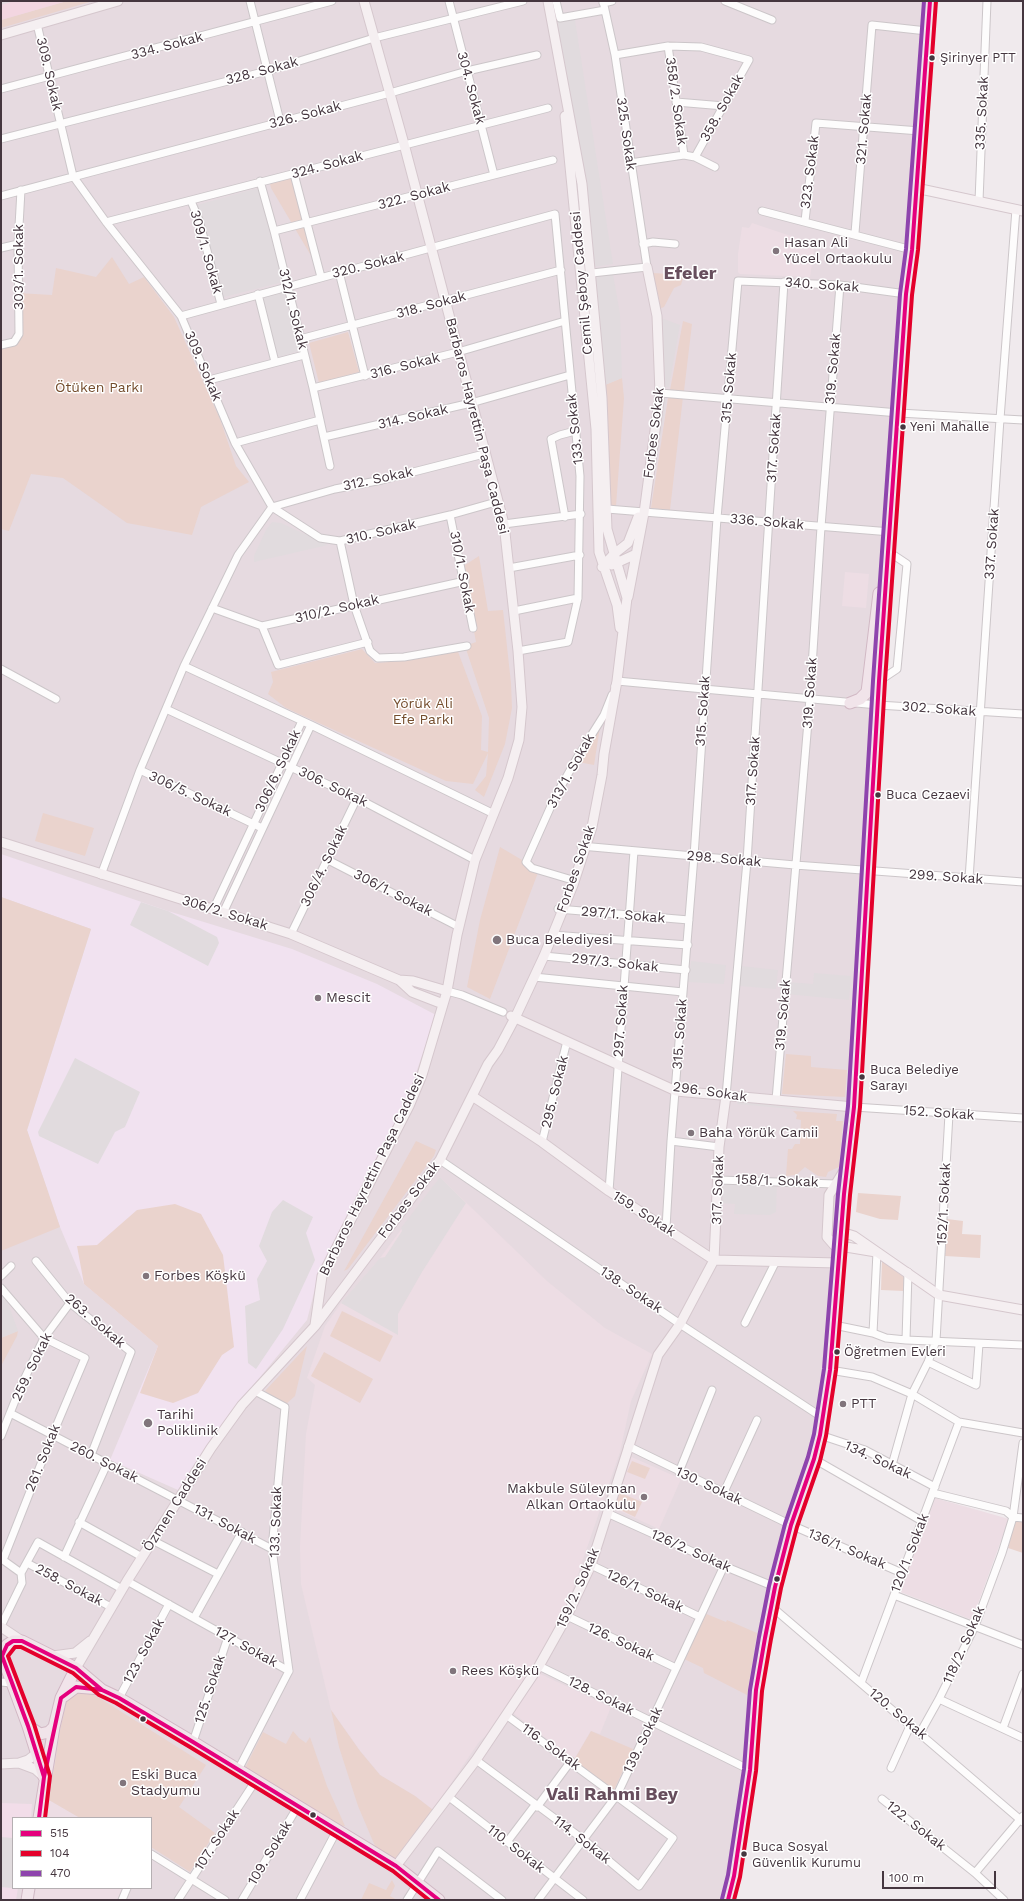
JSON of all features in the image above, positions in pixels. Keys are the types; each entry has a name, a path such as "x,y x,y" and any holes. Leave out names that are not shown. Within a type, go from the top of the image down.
{"main road":[{"path":"1,35 118,1"},
{"name":"Barbaros Hayrettin Paşa Caddesi","path":"315,1326 322,1276 409,1106 422,1075 447,991 459,927 475,860 508,778 519,740 522,707 518,651 504,524 496,502 404,144 364,1"},
{"name":"Cemil Şeboy Caddesi","path":"542,1 564,103 596,429 599,552 602,567 616,605 622,635"},
{"name":"Cemil Şeboy Caddesi","path":"548,1 582,184 592,272 600,367 605,436 607,509"},
{"path":"728,1900 734,1876 750,1770 756,1690 775,1587 791,1525 814,1459 820,1435 830,1370 838,1263 854,1107 879,681 899,413 906,294 912,250 930,1"},
{"path":"916,188 1021,211"},
{"name":"Forbes Sokak","path":"315,1326 440,1160 488,1064 509,1015 560,910 584,846 602,775 604,754 617,682 622,635 644,513 660,392 657,316 647,267"},
{"name":"Forbes Sokak","path":"607,509 607,529 628,598"},
{"path":"602,567 614,554 628,543 638,518 644,513"},
{"path":"602,567 617,564 636,554"},
{"path":"850,703 860,699 867,692 879,587 887,579"},
{"name":"306/2. Sokak","path":"1,842 101,875 291,934 399,980 413,981 447,991"},
{"name":"Forbes Sokak","path":"509,1015 534,977 544,956 569,879 584,846"},
{"path":"399,980 412,992 443,1004"},
{"name":"296. Sokak","path":"509,1015 676,1091 854,1107"},
{"name":"159. Sokak","path":"472,1096 542,1142 609,1191 714,1260"},
{"name":"317. Sokak","path":"714,1260 719,1180 719,1147 726,1096"},
{"path":"847,1166 829,1195 827,1237 834,1246 877,1252"},
{"path":"841,1232 854,1236 908,1272 939,1295 1023,1310"},
{"path":"714,1260 838,1263"},
{"name":"159/2. Sokak","path":"396,1866 476,1760 539,1666 567,1616 591,1565 658,1355 680,1324 714,1260"},
{"name":"Özmen Caddesi","path":"76,1668 152,1540 211,1448 255,1390 315,1326"},
{"path":"1,1626 22,1641 76,1668 102,1690 119,1698 193,1742 396,1866 439,1900"},
{"path":"53,1656 75,1653 94,1637"},
{"path":"22,1641 13,1642 7,1645 1,1655 6,1682 28,1726 44,1777"},
{"path":"38,1817 54,1727 62,1698 76,1668"},
{"path":"62,1698 76,1687 102,1690"},
{"path":"28,1726 40,1734 49,1732 54,1727"},
{"path":"1,1764 19,1763 28,1760 37,1753"},
{"path":"19,1763 34,1769 44,1777"},
{"path":"27,1900 29,1889"}],"street":[{"path":"250,1 280,122"},
{"name":"334. Sokak","path":"1,89 332,1"},
{"name":"304. Sokak","path":"450,1 453,18 494,175"},
{"name":"328. Sokak","path":"1,139 267,71 374,38 523,1"},
{"path":"556,1 560,18 612,1"},
{"path":"725,1 772,20"},
{"name":"335. Sokak","path":"978,201 988,1"},
{"name":"325. Sokak","path":"603,5 615,55 630,163 647,267"},
{"name":"309. Sokak","path":"37,24 73,176 106,222 181,316 235,443 272,507"},
{"name":"321. Sokak","path":"855,233 865,128 872,25 927,31"},
{"path":"615,55 668,46"},
{"name":"358. Sokak","path":"668,46 701,47 749,60 696,157"},
{"name":"358/2. Sokak","path":"668,46 684,155"},
{"name":"326. Sokak","path":"1,196 390,93 467,71 537,55"},
{"path":"676,102 724,106"},
{"name":"324. Sokak","path":"106,222 191,201 260,181 294,174 404,144 548,108"},
{"name":"323. Sokak","path":"805,221 816,123 865,128"},
{"path":"865,128 920,131"},
{"path":"630,163 684,155 696,157 716,168"},
{"name":"322. Sokak","path":"274,231 417,196 553,160"},
{"path":"294,174 321,277"},
{"name":"312/1. Sokak","path":"260,181 313,388 330,466"},
{"name":"303/1. Sokak","path":"1,345 14,342 19,334 18,244 21,190"},
{"name":"309/1. Sokak","path":"191,201 199,220 220,304"},
{"path":"762,211 855,233 912,250"},
{"name":"337. Sokak","path":"969,879 982,712 1000,419 1021,211"},
{"name":"320. Sokak","path":"181,316 220,304 430,249 555,214"},
{"name":"133. Sokak","path":"518,651 568,642 578,598 581,514 580,476 555,214"},
{"path":"644,244 653,242 675,244"},
{"path":"1,248 18,244"},
{"path":"592,272 647,267"},
{"name":"318. Sokak","path":"300,339 445,302 561,270"},
{"path":"339,272 364,376"},
{"name":"340. Sokak","path":"738,280 840,285 906,294"},
{"name":"315. Sokak","path":"666,1228 671,1141 688,945 704,690 717,518 738,280"},
{"name":"317. Sokak","path":"726,1096 747,861 784,282"},
{"name":"319. Sokak","path":"776,1100 810,698 821,527 840,285"},
{"path":"258,294 275,362"},
{"name":"316. Sokak","path":"313,388 458,352 565,321"},
{"path":"209,380 304,355"},
{"name":"314. Sokak","path":"324,437 471,403 570,375"},
{"path":"660,392 899,413 1023,420"},
{"path":"235,443 320,420"},
{"path":"565,517 551,439 576,431"},
{"name":"312. Sokak","path":"272,507 335,489 382,480 484,454"},
{"name":"310. Sokak","path":"272,507 320,538 340,541 450,515 496,502"},
{"path":"101,875 140,770 184,666 238,555 272,507"},
{"name":"336. Sokak","path":"607,509 890,532"},
{"path":"504,524 581,514"},
{"name":"310/1. Sokak","path":"450,515 465,581 473,628"},
{"path":"340,541 354,605 370,651 378,658 404,657 467,646"},
{"path":"879,681 897,669 907,564 889,552"},
{"path":"509,568 580,555"},
{"name":"310/2. Sokak","path":"262,626 465,581"},
{"path":"514,611 578,598"},
{"path":"212,608 262,626 278,665 368,642"},
{"path":"184,666 302,721"},
{"path":"1,669 56,699"},
{"name":"302. Sokak","path":"617,682 758,695 810,698 850,703 1023,714"},
{"name":"313/1. Sokak","path":"569,879 532,868 526,862 555,797 604,715 617,682"},
{"path":"867,692 878,705"},
{"name":"306. Sokak","path":"166,709 357,798 475,860"},
{"name":"306/6. Sokak","path":"212,910 302,721 311,725 223,913"},
{"path":"311,725 494,814"},
{"name":"306/5. Sokak","path":"140,770 262,828"},
{"name":"306/4. Sokak","path":"291,934 326,859 357,798"},
{"name":"298. Sokak","path":"584,846 868,871"},
{"name":"297. Sokak","path":"609,1191 634,851"},
{"name":"306/1. Sokak","path":"326,859 459,927"},
{"name":"299. Sokak","path":"868,871 1023,882"},
{"name":"297/1. Sokak","path":"560,910 689,920"},
{"path":"552,935 688,945"},
{"name":"297/3. Sokak","path":"544,956 686,970"},
{"path":"534,977 684,992"},
{"path":"447,991 462,994 509,1015"},
{"name":"295. Sokak","path":"542,1142 567,1041"},
{"name":"152. Sokak","path":"854,1107 1023,1118"},
{"name":"152/1. Sokak","path":"892,1464 912,1394 928,1362 936,1341 949,1114"},
{"path":"671,1141 719,1147"},
{"name":"138. Sokak","path":"440,1160 680,1324 823,1418"},
{"name":"158/1. Sokak","path":"719,1180 835,1184"},
{"path":"873,1333 877,1252"},
{"name":"263. Sokak","path":"36,1261 70,1302 131,1352 91,1455"},
{"path":"745,1323 776,1261"},
{"path":"1,1276 11,1266"},
{"path":"906,1340 908,1272"},
{"path":"1,1288 44,1338"},
{"name":"259. Sokak","path":"1,1436 20,1388 44,1338 70,1302"},
{"path":"834,1325 873,1333 886,1338 979,1344 1023,1345"},
{"name":"261. Sokak","path":"22,1573 3,1560 52,1436 85,1358 44,1338"},
{"path":"928,1362 976,1384 979,1344"},
{"path":"830,1370 872,1377 912,1394 958,1422 1023,1433"},
{"name":"133. Sokak","path":"255,1390 285,1407 272,1549 289,1671"},
{"path":"678,1472 712,1390"},
{"name":"260. Sokak","path":"10,1413 177,1500"},
{"path":"724,1492 757,1420"},
{"name":"120/1. Sokak","path":"861,1683 958,1422"},
{"name":"134. Sokak","path":"820,1435 865,1450 892,1464 934,1490 1006,1511 1013,1517"},
{"name":"118/2. Sokak","path":"920,1733 940,1699 975,1626 1002,1553 1013,1517 1023,1443"},
{"name":"130. Sokak","path":"628,1446 678,1472 724,1492 791,1525"},
{"path":"814,1459 922,1521"},
{"path":"64,1557 107,1464"},
{"name":"131. Sokak","path":"177,1500 242,1532 272,1549"},
{"name":"126/2. Sokak","path":"608,1513 724,1566 775,1587"},
{"path":"1013,1517 1023,1518"},
{"path":"79,1522 142,1557"},
{"name":"136/1. Sokak","path":"791,1525 902,1573"},
{"path":"194,1618 242,1532"},
{"path":"152,1540 218,1574"},
{"path":"1,1626 22,1583 22,1573 38,1542 122,1589"},
{"name":"258. Sokak","path":"27,1563 111,1607"},
{"name":"126/1. Sokak","path":"591,1565 700,1617"},
{"name":"139. Sokak","path":"538,1900 617,1795 724,1566"},
{"name":"127. Sokak","path":"127,1581 289,1671 238,1770"},
{"path":"894,1595 1023,1646"},
{"name":"123. Sokak","path":"119,1698 169,1604"},
{"name":"120. Sokak","path":"772,1607 910,1726 1022,1819"},
{"name":"126. Sokak","path":"567,1616 676,1668"},
{"name":"125. Sokak","path":"193,1742 228,1637"},
{"name":"128. Sokak","path":"539,1666 750,1770"},
{"path":"1003,1728 1023,1674"},
{"path":"940,1699 1023,1738"},
{"name":"116. Sokak","path":"506,1715 571,1761 673,1838"},
{"path":"891,1768 910,1726"},
{"name":"114. Sokak","path":"476,1760 536,1806 584,1840 639,1886 673,1838"},
{"path":"507,1842 571,1761"},
{"name":"107. Sokak","path":"178,1900 256,1780"},
{"name":"110. Sokak","path":"449,1797 583,1900"},
{"name":"122. Sokak","path":"882,1799 976,1873 1004,1900"},
{"name":"109. Sokak","path":"242,1900 298,1806"},
{"path":"976,1873 1022,1819"},
{"path":"300,1900 337,1830"},
{"path":"407,1900 438,1851 502,1900"},
{"path":"153,1854 225,1900"},
{"path":"122,1900 127,1889"}],"shaded area":[{"path":"1,1 933,1 926,70 867,916 826,1406 757,1677 728,1900 1,1900"},
{"path":"559,1 563,21 575,20 613,264 594,267 579,142 556,17"},
{"path":"258,188 283,282 220,298 197,205"},
{"name":"Hasan Ali Yücel Ortaokulu","path":"752,223 797,238 814,249 810,277 740,274 738,272 738,254 742,227 749,228"},
{"path":"613,274 620,314 622,378 605,385 595,278"},
{"path":"284,292 299,351 278,357 263,298"},
{"path":"664,319 680,325 669,387 661,388 659,320"},
{"path":"661,397 667,397 652,490 649,489"},
{"path":"272,522 281,523 328,545 254,562 254,556 266,530"},
{"path":"845,572 869,574 866,608 842,606"},
{"path":"1,854 168,911 292,949 377,984 436,1015 405,1105 361,1186 319,1273 307,1320 238,1404 178,1490 110,1460 158,1346 84,1284 60,1227 27,1130 91,929 1,897"},
{"path":"141,902 168,911 217,937 219,943 208,966 130,925"},
{"path":"691,961 726,965 724,984 688,982"},
{"path":"741,966 778,970 776,989 739,986"},
{"path":"814,973 851,976 849,1000 786,994 788,982 813,984"},
{"path":"75,1058 140,1092 125,1127 115,1132 98,1164 39,1136 38,1132"},
{"path":"738,1097 805,1104 804,1110 737,1104"},
{"path":"440,1177 547,1281 605,1328 652,1354 631,1401 620,1452 569,1600 530,1679 492,1730 479,1742 433,1810 415,1796 380,1775 360,1751 331,1710 301,1584 300,1546 306,1434 315,1385 307,1378 325,1326 341,1303 380,1258"},
{"path":"440,1177 466,1203 422,1272 398,1314 398,1335 341,1303 380,1258 385,1257 402,1231 401,1228"},
{"path":"721,1182 777,1183 776,1212 770,1215 734,1214 735,1204 720,1203"},
{"path":"283,1200 313,1217 306,1233 315,1260 283,1329 256,1369 248,1363 245,1306 260,1300 257,1279 267,1261 259,1246 272,1212"},
{"path":"1,1284 18,1331 1,1338"},
{"name":"Makbule Süleyman Alkan Ortaokulu","path":"627,1455 681,1479 659,1529 611,1507 624,1480 620,1478"},
{"path":"935,1498 1009,1519 972,1620 898,1591"},
{"path":"538,1673 611,1707 600,1734 591,1731 574,1760 513,1713"},
{"path":"49,1800 78,1817 46,1817"},
{"path":"1,1803 32,1804 31,1817 12,1817 12,1889 18,1889 16,1900 1,1900"},
{"path":"1,1837 12,1838 12,1888 1,1887"},
{"path":"36,1889 126,1889 120,1900 34,1900"}],"green space":[{"path":"67,1 93,1 1,28 1,20"},
{"path":"293,174 311,223 323,276 271,188 269,180"},
{"name":"Ötüken Parkı","path":"112,257 129,284 144,277 174,317 220,419 236,466 249,482 201,507 192,535 127,523 63,478 31,474 9,531 1,529 1,345 5,346 19,334 18,293 52,295 56,268 96,277"},
{"path":"653,273 684,275 681,285 674,288 664,307 659,309"},
{"path":"683,321 692,324 684,391 670,390"},
{"path":"348,332 359,372 319,383 309,343"},
{"path":"622,378 624,398 616,506 611,505 605,385"},
{"path":"683,397 670,510 651,508 668,398"},
{"name":"Yörük Ali Efe Parkı","path":"479,556 488,611 503,610 511,683 512,708 505,744 484,797 475,790 486,776 488,753 473,784 446,781 286,708 268,694 273,682 271,672 362,649 375,663 403,661 457,649 482,716 481,750 488,752 489,718 465,646 476,642 462,567"},
{"path":"600,727 594,765 578,762"},
{"path":"43,813 94,828 85,856 35,841"},
{"path":"500,847 539,870 490,999 467,987 480,920"},
{"path":"1,897 91,929 27,1130 60,1227 1,1251"},
{"path":"786,1054 811,1056 811,1067 847,1070 845,1097 782,1094"},
{"path":"793,1111 837,1114 836,1121 843,1121 839,1167 828,1172 826,1177 818,1176 805,1167 796,1175 786,1176 788,1149 792,1149 795,1144 800,1144 801,1120 796,1119 797,1115"},
{"path":"416,1141 436,1150 434,1156 348,1269 344,1271"},
{"path":"858,1193 901,1196 898,1220 880,1219 856,1212"},
{"path":"175,1204 201,1214 223,1255 234,1347 222,1355 198,1393 173,1403 140,1393 158,1346 84,1284 77,1246 97,1245 137,1210"},
{"path":"947,1219 963,1221 962,1234 981,1235 980,1258 945,1256"},
{"path":"882,1261 904,1277 904,1291 881,1290"},
{"path":"342,1311 393,1336 380,1362 330,1336"},
{"path":"18,1331 17,1336 1,1366 1,1338"},
{"path":"307,1346 295,1396 285,1405 265,1391"},
{"path":"324,1352 373,1379 360,1403 311,1376"},
{"path":"632,1461 650,1468 645,1479 627,1472"},
{"path":"618,1492 642,1502 635,1517 612,1506"},
{"path":"1015,1520 1023,1521 1023,1553 1008,1548"},
{"path":"704,1613 726,1622 727,1620 757,1633 747,1695 704,1673 703,1668 682,1658"},
{"name":"Eski Buca Stadyumu","path":"77,1690 87,1691 206,1765 179,1807 215,1833 190,1872 152,1848 152,1817 78,1817 49,1800 60,1731 67,1699"},
{"path":"331,1710 360,1751 380,1775 415,1796 433,1810 394,1862 375,1846 358,1806 339,1747"},
{"path":"293,1731 306,1743 310,1737 327,1786 345,1826 337,1826 318,1812 245,1768 263,1732 286,1744"},
{"path":"591,1731 633,1749 614,1790 574,1760"},
{"path":"392,1880 395,1886 390,1896 397,1900 361,1900 369,1883 386,1890"}],"sand":[{"path":"14,1 67,1 1,20 1,5"}],"transit line":[{"name":"470","path":"722,1899 728,1875 744,1769 750,1690 759,1637 769,1586 785,1524 808,1457 814,1434 824,1369 838,1194 848,1106 873,681 900,294 906,249 924,1"},
{"name":"515","path":"728,1900 734,1876 750,1770 756,1690 765,1638 775,1587 791,1525 814,1459 820,1435 830,1370 844,1194 854,1107 879,681 906,294 912,250 930,1"},
{"name":"104","path":"734,1900 740,1877 756,1771 762,1691 771,1639 781,1588 797,1527 820,1461 826,1436 836,1370 850,1195 860,1107 885,681 912,295 918,250 936,1"},
{"name":"515","path":"44,1777 28,1726 2,1656 7,1645 13,1641 22,1641 76,1668 102,1690 119,1698 193,1742 396,1866 439,1900"},
{"name":"104","path":"45,1817 50,1776 34,1724 8,1656 15,1647 21,1647 73,1673 99,1695 116,1703 190,1747 393,1871 429,1900"},
{"name":"515","path":"39,1817 44,1777 61,1698 76,1687 102,1690"}],"place":[{"name":"Şirinyer PTT","path":"932,58"},
{"name":"Hasan Ali Yücel Ortaokulu","path":"776,251"},
{"name":"Yeni Mahalle","path":"903,427"},
{"name":"Buca Cezaevi","path":"878,795"},
{"name":"Buca Belediyesi","path":"497,940"},
{"name":"Mescit","path":"318,998"},
{"name":"Buca Belediye Sarayı","path":"862,1077"},
{"name":"Baha Yörük Camii","path":"691,1133"},
{"name":"Forbes Köşkü","path":"146,1276"},
{"name":"Öğretmen Evleri","path":"837,1352"},
{"name":"PTT","path":"843,1404"},
{"name":"Tarihi Poliklinik","path":"148,1423"},
{"name":"Makbule Süleyman Alkan Ortaokulu","path":"644,1497"},
{"name":"Rees Köşkü","path":"453,1671"},
{"name":"Eski Buca Stadyumu","path":"123,1783"},
{"name":"Buca Sosyal Güvenlik Kurumu","path":"744,1854"}],"district":[{"name":"Efeler","path":"690,274"},
{"name":"Vali Rahmi Bey","path":"612,1795"}]}
